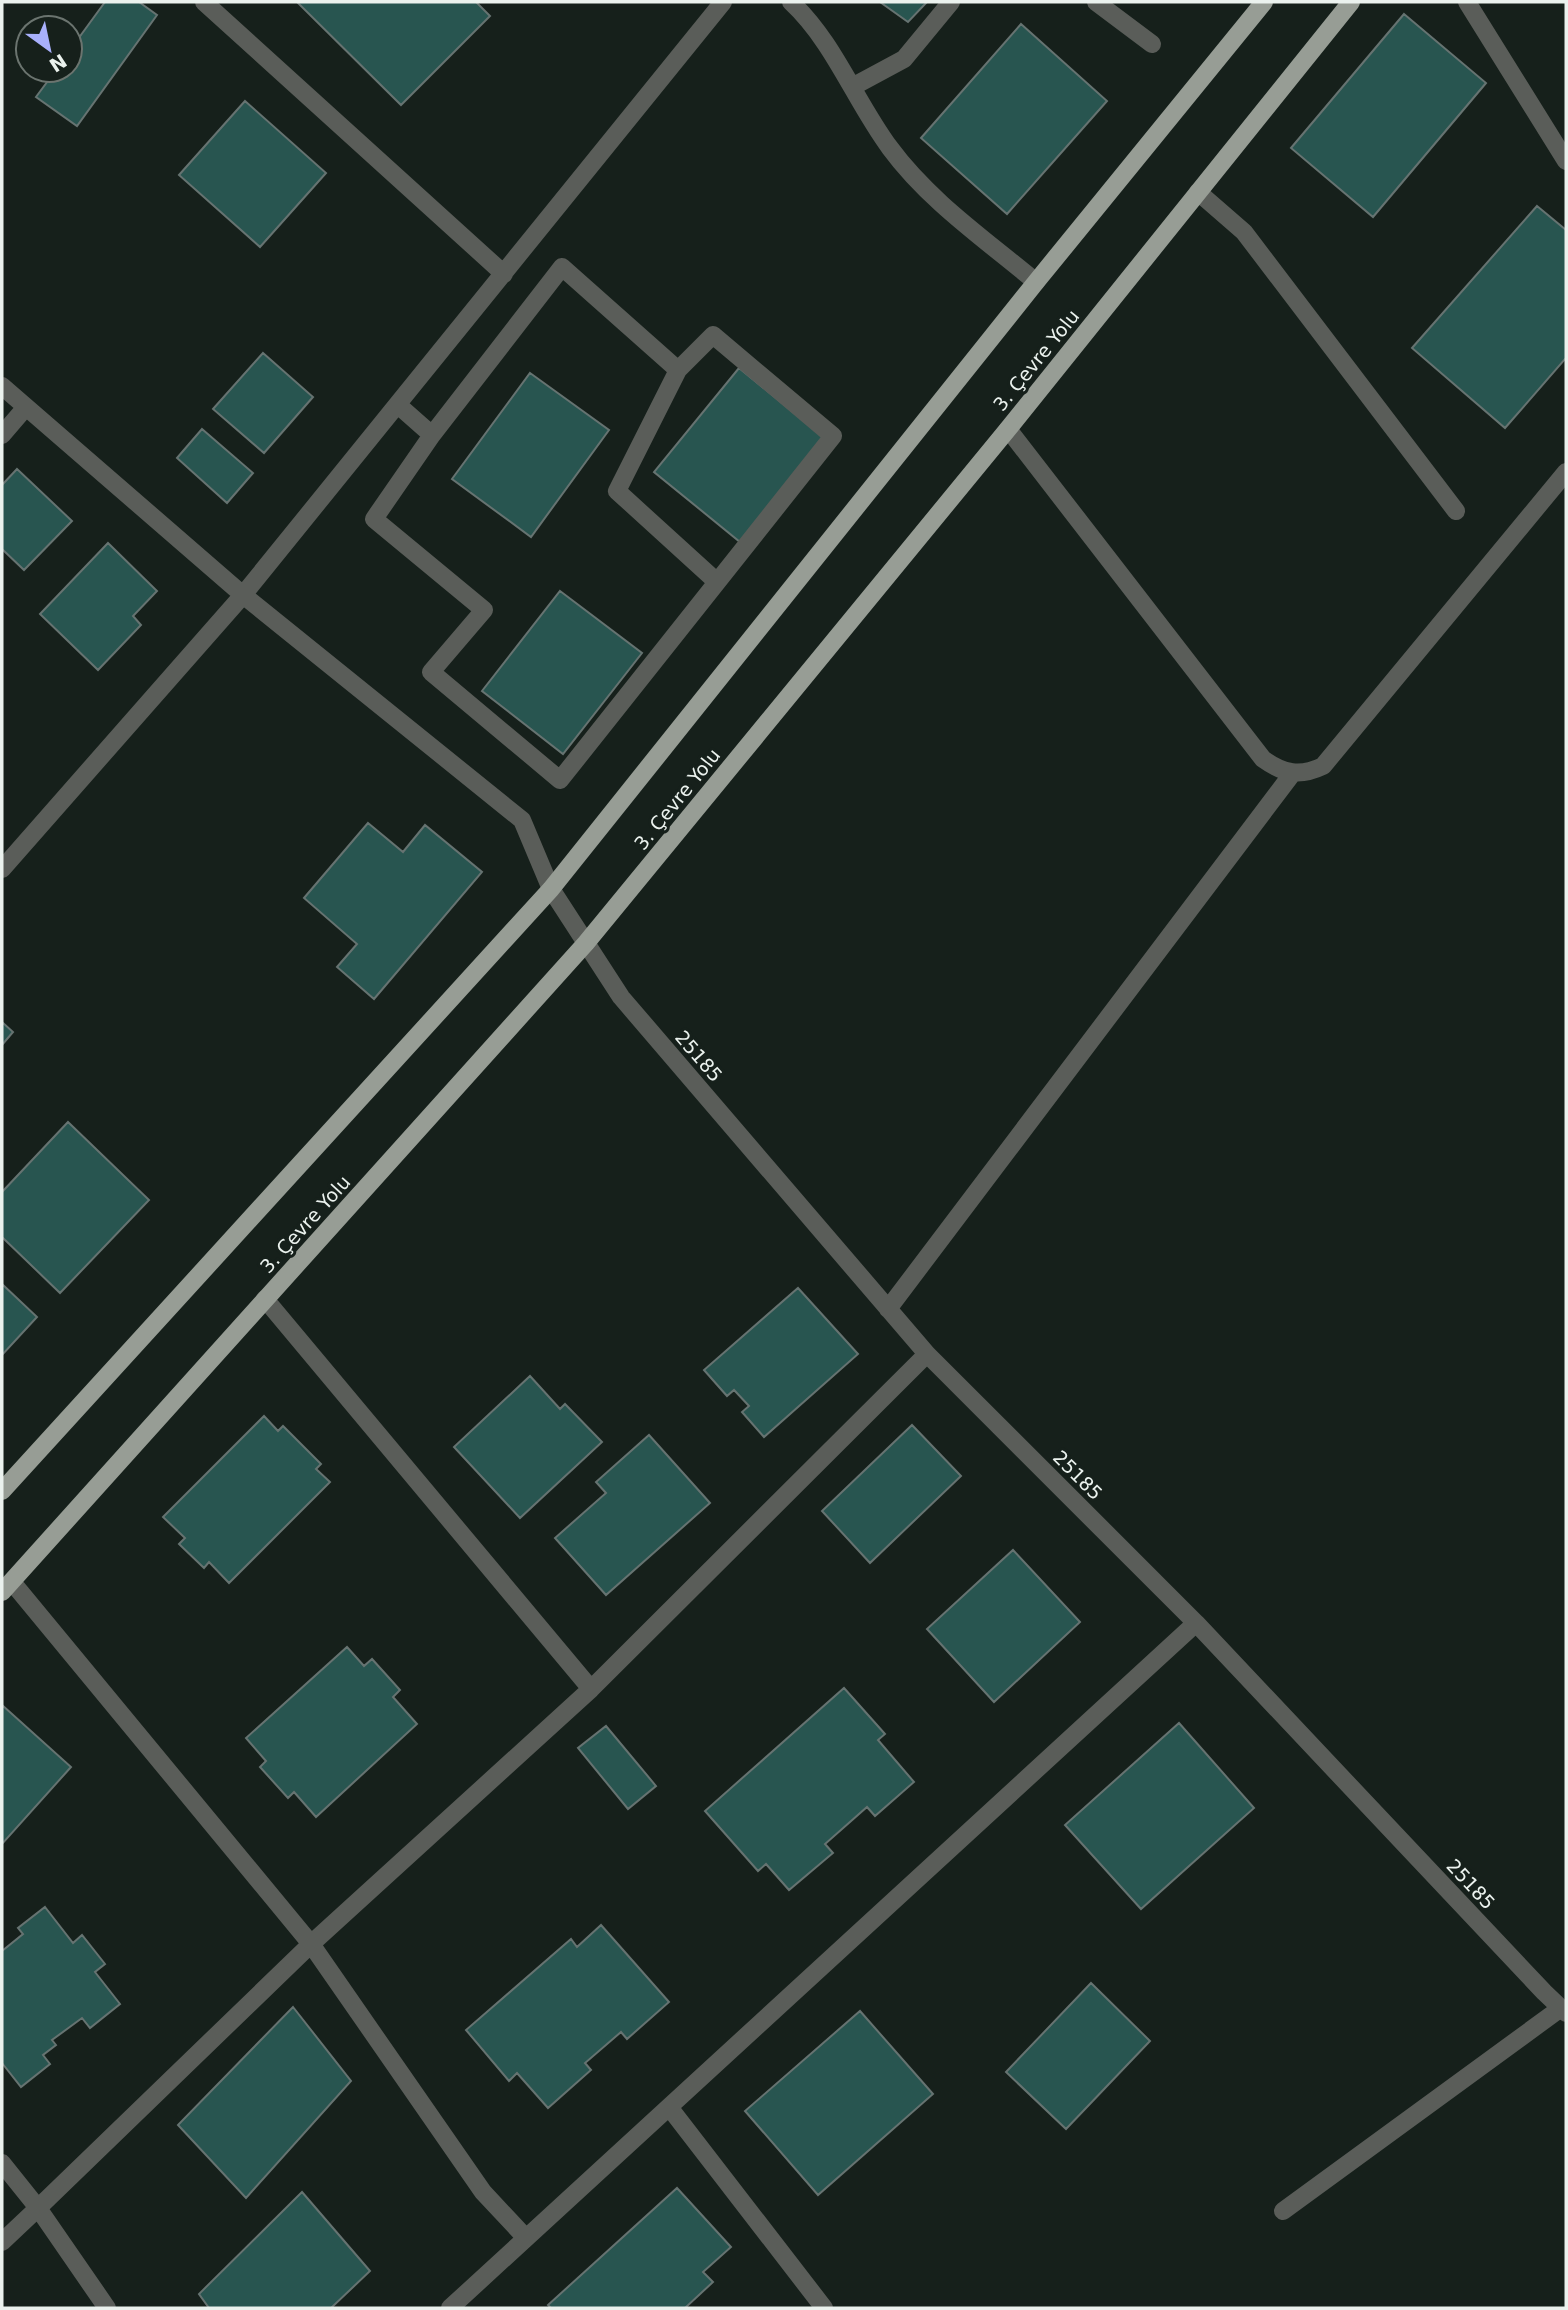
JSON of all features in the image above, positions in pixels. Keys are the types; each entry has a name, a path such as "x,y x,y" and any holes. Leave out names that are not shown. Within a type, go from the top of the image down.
{"main road":[{"path":"2,1491 551,889 1036,282 1264,2"},
{"name":"3. Çevre Yolu","path":"7,1587 586,943 1008,429 1351,2"}],"street":[{"path":"204,2 503,274"},
{"path":"2,869 243,595 723,2"},
{"path":"791,2 821,37 889,147 911,174 933,197 1036,282"},
{"path":"852,87 904,59 951,2"},
{"path":"1096,2 1152,44"},
{"path":"1467,2 1566,161"},
{"path":"1198,192 1244,232 1456,511"},
{"path":"678,370 562,267 432,435 374,519 484,610 431,672 559,780 717,582 833,436 713,335 678,370 617,491 717,582"},
{"name":"25185","path":"2,386 243,595 522,820 551,889 621,997 927,1354 1196,1623 1564,2010"},
{"path":"398,405 432,435"},
{"path":"2,435 26,407"},
{"path":"1008,429 1263,759 1277,769 1292,774 1308,773 1323,766 1566,472"},
{"path":"888,1309 1292,774"},
{"path":"265,1299 591,1689"},
{"path":"2,2242 311,1944 591,1689 927,1354"},
{"path":"7,1587 311,1944 483,2192 526,2238"},
{"path":"450,2308 1196,1623"},
{"path":"1283,2211 1564,2010"},
{"path":"669,2107 824,2308"},
{"path":"2,2163 38,2208 107,2308"}],"building":[{"path":"105,2 139,2 157,15 77,126 36,97 46,84 84,84 84,31"},
{"path":"297,2 476,2 490,16 401,105"},
{"path":"880,2 927,2 908,22"},
{"path":"1404,14 1486,83 1373,217 1291,148"},
{"path":"1021,24 1107,101 1007,214 921,138"},
{"path":"245,101 326,173 260,247 179,175"},
{"path":"1537,206 1566,230 1566,358 1505,428 1412,348"},
{"path":"263,353 313,397 264,453 213,409"},
{"path":"739,368 825,438 740,542 654,472"},
{"path":"530,373 609,430 531,537 452,479"},
{"path":"202,429 253,473 227,503 177,458"},
{"path":"17,469 72,521 24,570 2,549 2,485"},
{"path":"108,543 157,591 133,616 141,625 98,670 40,614"},
{"path":"560,591 642,653 563,754 482,691"},
{"path":"368,823 403,852 425,825 482,872 374,999 337,967 357,944 304,898"},
{"path":"2,1022 13,1032 2,1045"},
{"path":"68,1122 149,1200 60,1293 2,1237 2,1192"},
{"path":"2,1284 37,1317 2,1355"},
{"path":"798,1288 858,1354 764,1437 742,1412 749,1406 734,1390 727,1396 704,1370"},
{"path":"530,1376 560,1409 565,1404 602,1442 520,1518 454,1447"},
{"path":"264,1416 278,1431 283,1426 321,1464 316,1469 330,1482 229,1583 209,1562 204,1568 179,1544 185,1538 163,1517"},
{"path":"912,1425 961,1476 870,1563 822,1511"},
{"path":"649,1435 710,1503 606,1595 555,1538 606,1493 596,1482"},
{"path":"1013,1550 1080,1622 994,1702 927,1629"},
{"path":"347,1647 364,1666 372,1659 400,1690 393,1697 417,1724 316,1817 294,1792 288,1798 260,1767 266,1761 246,1738"},
{"path":"844,1688 885,1734 878,1740 914,1782 875,1816 867,1807 825,1844 833,1853 789,1890 766,1864 758,1871 705,1811"},
{"path":"2,1705 71,1767 2,1844"},
{"path":"1179,1723 1254,1808 1141,1909 1065,1825"},
{"path":"606,1726 656,1786 628,1809 578,1748"},
{"path":"45,1907 73,1943 82,1935 105,1964 95,1972 120,2004 90,2028 82,2018 52,2040 56,2045 43,2055 50,2064 21,2087 2,2063 2,1951 23,1934 18,1928"},
{"path":"601,1925 669,2002 627,2039 621,2032 585,2063 591,2070 548,2108 517,2073 509,2081 466,2030 571,1939 577,1947"},
{"path":"1091,1983 1150,2041 1066,2129 1006,2072"},
{"path":"293,2007 351,2081 246,2198 178,2125"},
{"path":"860,2011 933,2094 818,2195 745,2111"},
{"path":"677,2188 731,2247 703,2272 713,2282 685,2308 551,2308 548,2305"},
{"path":"302,2192 370,2271 331,2308 209,2308 199,2294"}]}
